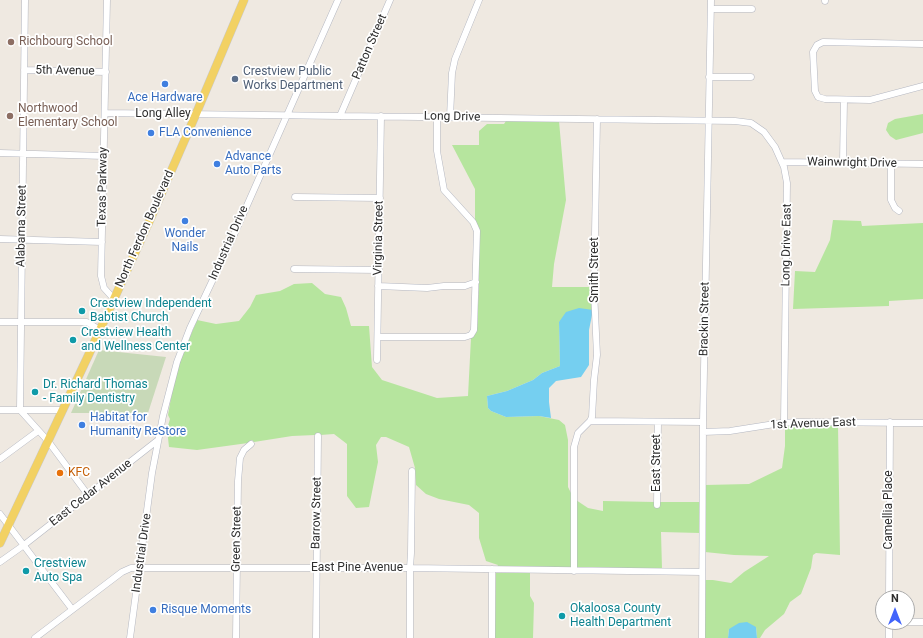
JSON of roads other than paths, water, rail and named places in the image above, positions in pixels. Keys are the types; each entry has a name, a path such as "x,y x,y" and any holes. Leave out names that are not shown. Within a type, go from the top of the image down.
{"main road":[{"name":"North Ferdon Boulevard","path":"0,543 114,299 196,114 244,0"}],"street":[{"name":"Alabama Street","path":"20,410 25,0"},
{"name":"Texas Parkway","path":"107,0 102,281 104,288 114,299"},
{"name":"Industrial Drive","path":"130,638 158,440 169,389 177,362 190,328 233,237 338,0"},
{"name":"Patton Street","path":"340,116 390,0"},
{"path":"450,117 452,73 455,59 479,0"},
{"name":"Brackin Street","path":"702,638 703,422 711,0"},
{"path":"711,8 752,9"},
{"path":"923,44 824,42 817,45 814,52 815,91 818,97 825,99 870,100 923,86"},
{"name":"5th Avenue","path":"24,70 106,72"},
{"path":"709,77 751,77"},
{"path":"843,162 844,100"},
{"name":"Long Alley","path":"105,113 196,114"},
{"name":"Long Drive","path":"196,114 709,120"},
{"name":"Virginia Street","path":"377,360 381,116"},
{"path":"378,336 468,337 473,333 475,328 477,231 472,222 444,190 437,151 437,117"},
{"name":"Smith Street","path":"590,421 592,417 597,355 594,291 597,119"},
{"name":"Long Drive East","path":"709,120 742,121 756,126 764,132 782,162 788,194 784,422"},
{"path":"0,153 104,156"},
{"name":"Wainwright Drive","path":"782,162 923,164"},
{"path":"891,163 891,200 899,212"},
{"path":"295,197 380,198"},
{"path":"0,239 102,242"},
{"path":"294,269 379,270"},
{"path":"378,286 426,288 465,286 476,282"},
{"path":"0,322 87,322 100,330"},
{"path":"0,410 63,410"},
{"path":"20,410 48,441 88,495"},
{"path":"574,571 574,443 578,433 590,421 703,422"},
{"name":"East Street","path":"657,505 658,422"},
{"name":"1st Avenue East","path":"703,432 730,431 784,422 923,423"},
{"name":"Camellia Place","path":"889,590 890,422"},
{"path":"0,459 38,431"},
{"name":"Barrow Street","path":"316,638 318,436"},
{"name":"East Cedar Avenue","path":"0,562 24,545 158,440"},
{"name":"Green Street","path":"236,638 238,481 240,458 244,450 252,444"},
{"path":"410,638 412,471"},
{"path":"0,514 72,609"},
{"name":"East Pine Avenue","path":"35,638 122,572 131,568 140,567 410,568 702,572"},
{"path":"492,570 492,638"}],"water":[{"path":"579,308 593,310 589,330 589,365 581,377 556,381 549,388 551,418 539,416 506,417 491,411 488,408 487,396 507,391 533,380 542,373 560,366 559,322 566,312"},
{"path":"747,622 756,627 757,638 728,638 729,629 739,623"}],"place":[{"name":"Richbourg School","path":"11,42"},
{"name":"Crestview Public Works Department","path":"235,79"},
{"name":"Ace Hardware","path":"165,84"},
{"name":"Northwood Elementary School","path":"10,116"},
{"name":"FLA Convenience","path":"151,133"},
{"name":"Advance Auto Parts","path":"217,164"},
{"name":"Wonder Nails","path":"185,221"},
{"name":"Crestview Independent Babtist Church","path":"82,311"},
{"name":"Crestview Health and Wellness Center","path":"73,340"},
{"name":"Dr. Richard Thomas - Family Dentistry","path":"35,392"},
{"name":"Habitat for Humanity ReStore","path":"82,425"},
{"name":"KFC","path":"60,473"},
{"name":"Crestview Auto Spa","path":"26,571"},
{"name":"Risque Moments","path":"153,610"},
{"name":"Okaloosa County Health Department","path":"562,616"}]}
